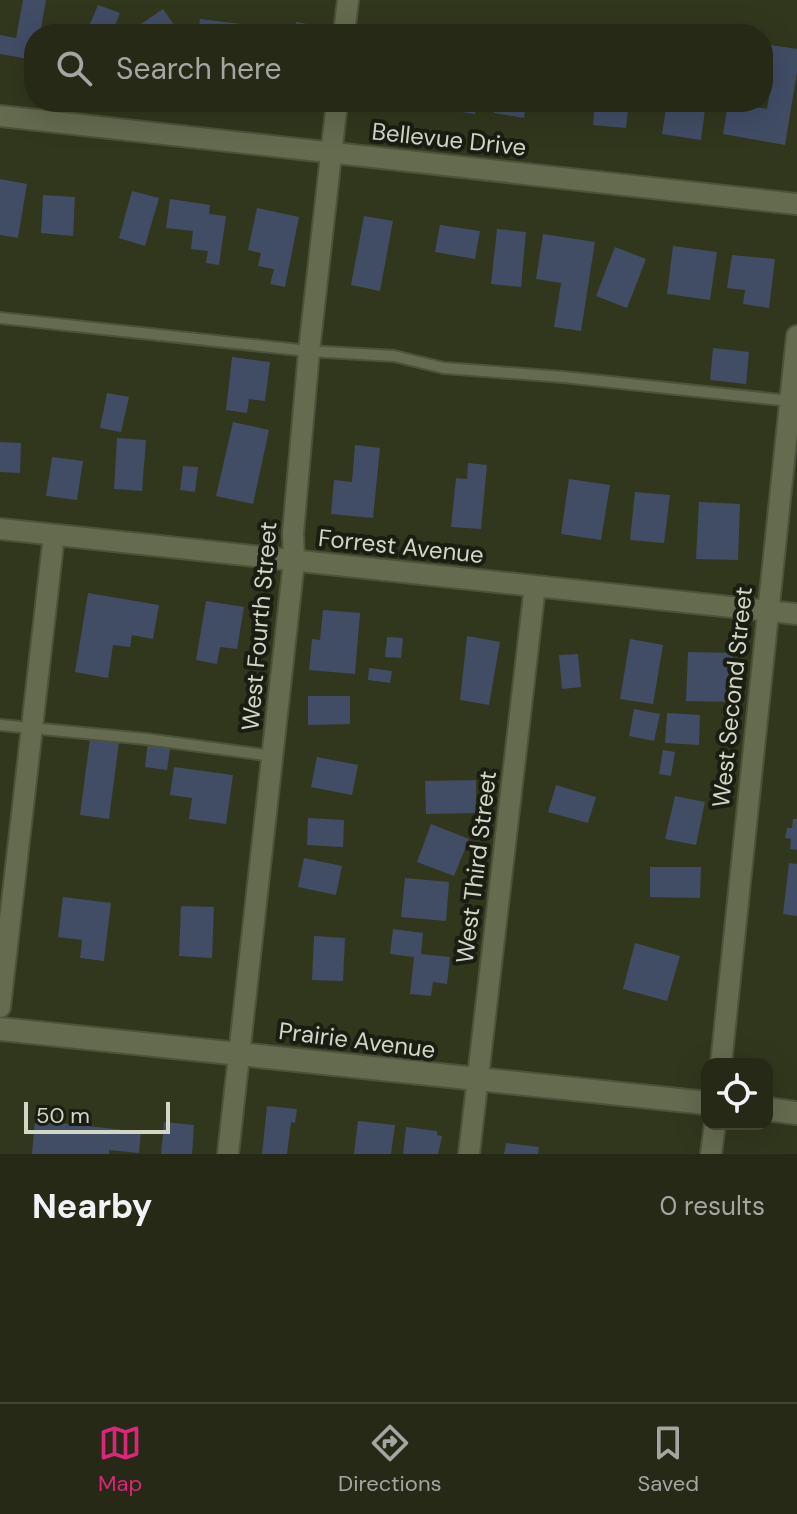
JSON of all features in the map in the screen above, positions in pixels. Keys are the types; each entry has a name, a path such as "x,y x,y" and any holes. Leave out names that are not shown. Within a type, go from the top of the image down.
{"street":[{"path":"345,24 348,0"},
{"name":"West Fourth Street","path":"228,1154 294,561 293,533 309,351 336,112"},
{"name":"Bellevue Drive","path":"0,116 797,204"},
{"name":"West Second Street","path":"722,1058 767,611 793,402 797,336"},
{"name":"Forrest Avenue","path":"0,529 797,614"},
{"path":"0,1007 54,535"},
{"name":"West Third Street","path":"469,1154 535,586"},
{"name":"Prairie Avenue","path":"0,1029 701,1102"},
{"path":"773,1110 797,1113"},
{"path":"711,1154 714,1130"}],"lane":[{"path":"0,318 309,351 394,356 444,368 563,377 793,402"},
{"path":"0,725 146,739 273,756"}],"building":[{"path":"23,0 46,0 42,24 24,24 24,58 0,54 0,35 16,38"},
{"path":"98,5 120,13 116,24 90,24"},
{"path":"163,9 173,24 141,24"},
{"path":"200,19 241,24 199,24"},
{"path":"773,45 797,49 797,72 785,145 723,134 727,112 773,112"},
{"path":"494,112 525,112 524,118"},
{"path":"594,112 628,112 626,128 593,125"},
{"path":"665,112 705,112 701,140 662,134"},
{"path":"0,179 27,184 18,238 0,235"},
{"path":"132,191 159,198 145,246 119,238"},
{"path":"43,195 75,197 73,236 41,233"},
{"path":"170,199 210,205 209,214 226,216 219,265 206,263 208,251 191,249 193,231 166,228"},
{"path":"257,208 299,217 285,287 270,284 274,269 258,266 261,253 248,250"},
{"path":"364,216 393,221 380,291 351,285"},
{"path":"440,225 480,231 475,259 435,252"},
{"path":"497,229 526,232 521,287 491,284"},
{"path":"543,234 595,242 581,331 554,327 561,283 536,279"},
{"path":"673,246 717,252 710,300 667,294"},
{"path":"615,247 646,259 627,308 596,296"},
{"path":"732,255 775,259 769,308 743,304 745,290 727,288"},
{"path":"713,348 749,352 746,384 710,380"},
{"path":"232,357 270,362 265,401 249,399 247,413 226,410"},
{"path":"107,393 129,397 121,432 100,428"},
{"path":"233,422 269,430 253,504 216,496"},
{"path":"117,438 146,440 142,491 114,489"},
{"path":"0,442 21,443 20,473 0,472"},
{"path":"355,445 380,448 373,518 331,514 334,480 352,482"},
{"path":"52,457 83,461 77,500 46,496"},
{"path":"468,463 487,465 481,529 451,527 456,478 467,479"},
{"path":"183,466 198,467 195,492 180,490"},
{"path":"569,479 610,485 601,540 561,534"},
{"path":"635,492 670,495 664,543 630,540"},
{"path":"699,502 740,504 738,560 696,559"},
{"path":"88,593 159,605 153,639 132,635 130,647 113,645 108,678 75,672"},
{"path":"206,601 244,607 237,649 220,647 217,664 196,660"},
{"path":"323,610 360,613 355,674 309,670 312,639 320,640"},
{"path":"467,636 500,642 489,705 460,700"},
{"path":"387,637 403,638 401,658 385,657"},
{"path":"630,639 663,645 653,704 620,699"},
{"path":"688,652 733,653 732,702 686,701"},
{"path":"578,654 581,687 562,689 559,655"},
{"path":"369,668 392,671 390,683 368,680"},
{"path":"308,696 350,696 350,724 308,725"},
{"path":"634,709 660,714 654,741 629,736"},
{"path":"667,713 700,715 699,745 665,743"},
{"path":"90,739 119,742 109,819 80,815"},
{"path":"148,740 171,743 167,770 145,767"},
{"path":"663,750 675,752 671,776 659,774"},
{"path":"317,757 358,765 352,795 311,787"},
{"path":"174,767 233,775 226,824 189,819 192,798 170,795"},
{"path":"476,780 476,813 426,814 425,781"},
{"path":"556,785 596,797 588,823 548,812"},
{"path":"675,796 705,802 696,845 665,839"},
{"path":"308,818 344,820 343,847 307,845"},
{"path":"793,819 797,819 797,850 790,849 791,839 785,838 787,828 792,828"},
{"path":"431,824 469,839 454,876 417,862"},
{"path":"304,858 342,866 336,895 298,887"},
{"path":"789,863 797,864 797,916 783,914"},
{"path":"650,867 701,867 700,898 650,897"},
{"path":"405,878 449,882 446,921 401,917"},
{"path":"63,897 111,903 104,961 80,958 82,940 58,937"},
{"path":"181,906 214,907 212,958 179,956"},
{"path":"393,929 423,933 421,954 450,957 447,984 433,982 431,996 410,994 414,957 390,954"},
{"path":"314,936 345,938 343,981 312,980"},
{"path":"635,943 680,956 667,1001 623,989"},
{"path":"267,1106 297,1109 295,1123 291,1122 287,1154 262,1154"},
{"path":"35,1120 141,1132 139,1153 109,1150 109,1154 32,1154"},
{"path":"358,1121 395,1125 391,1154 354,1154"},
{"path":"164,1122 194,1125 192,1154 161,1154"},
{"path":"406,1127 437,1131 437,1135 442,1136 438,1154 403,1154"},
{"path":"506,1143 539,1147 538,1154 504,1154"}]}
